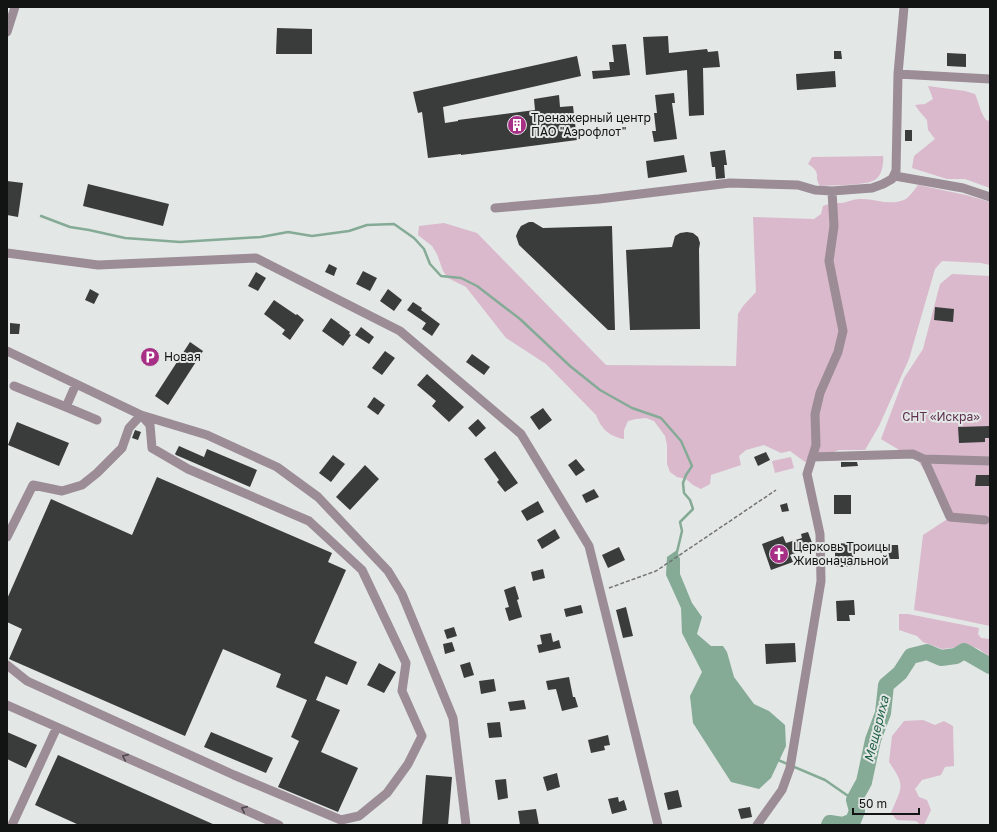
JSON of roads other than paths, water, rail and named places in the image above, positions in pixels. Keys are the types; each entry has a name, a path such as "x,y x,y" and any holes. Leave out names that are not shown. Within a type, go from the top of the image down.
{"street":[{"path":"7,32 15,7"},
{"path":"495,208 599,199 730,183 798,185 815,190 832,191 872,188 883,184 895,176 897,160 898,74 904,7"},
{"path":"898,74 990,79"},
{"path":"895,176 963,188 990,196"},
{"path":"757,825 782,790 790,768 821,581 820,534 807,474 816,445 815,414 820,393 838,352 843,331 829,261 834,226 832,191"},
{"path":"7,253 98,265 256,258 400,331 521,434 589,546 658,825"},
{"path":"7,351 141,415 207,435 277,467 318,497 388,572 402,594 453,718 466,825"},
{"path":"66,407 76,384"},
{"path":"14,386 97,420"},
{"path":"7,537 33,485 62,491 82,485 97,473 122,448 129,428 141,415"},
{"path":"7,665 28,681 234,775 341,820 359,816 387,793 408,764 422,736 402,691 406,663 362,570 309,521 188,469 152,448 150,425 141,415"},
{"path":"812,457 913,454 924,459 990,461"},
{"path":"924,459 950,517 984,520"},
{"path":"7,705 280,825"},
{"path":"12,825 57,727"}],"waterway":[{"path":"41,216 70,227 125,238 180,242 261,237 288,232 312,236 349,231 367,225 394,224 414,238 424,249 430,264 441,276 461,278 477,286 520,319 570,366 600,390 632,408 661,418 681,441 692,466 683,483 684,493 690,500 693,509 680,522 682,531 677,552"},
{"name":"Мещериха","path":"829,825 830,823 843,825 853,821 857,811 854,800 864,782 873,740 883,713 886,685 900,673 911,656 927,652 941,658 956,656 964,651 990,666"},
{"path":"778,760 825,780 854,800"}],"place":[{"name":"Тренажерный центр ПАО \"Аэрофлот\"","path":"517,125"},
{"name":"Новая","path":"150,357"},
{"name":"Церковь Троицы Живоначальной","path":"779,554"}],"park label":[{"name":"СНТ «Искра»","path":"941,417"}]}
